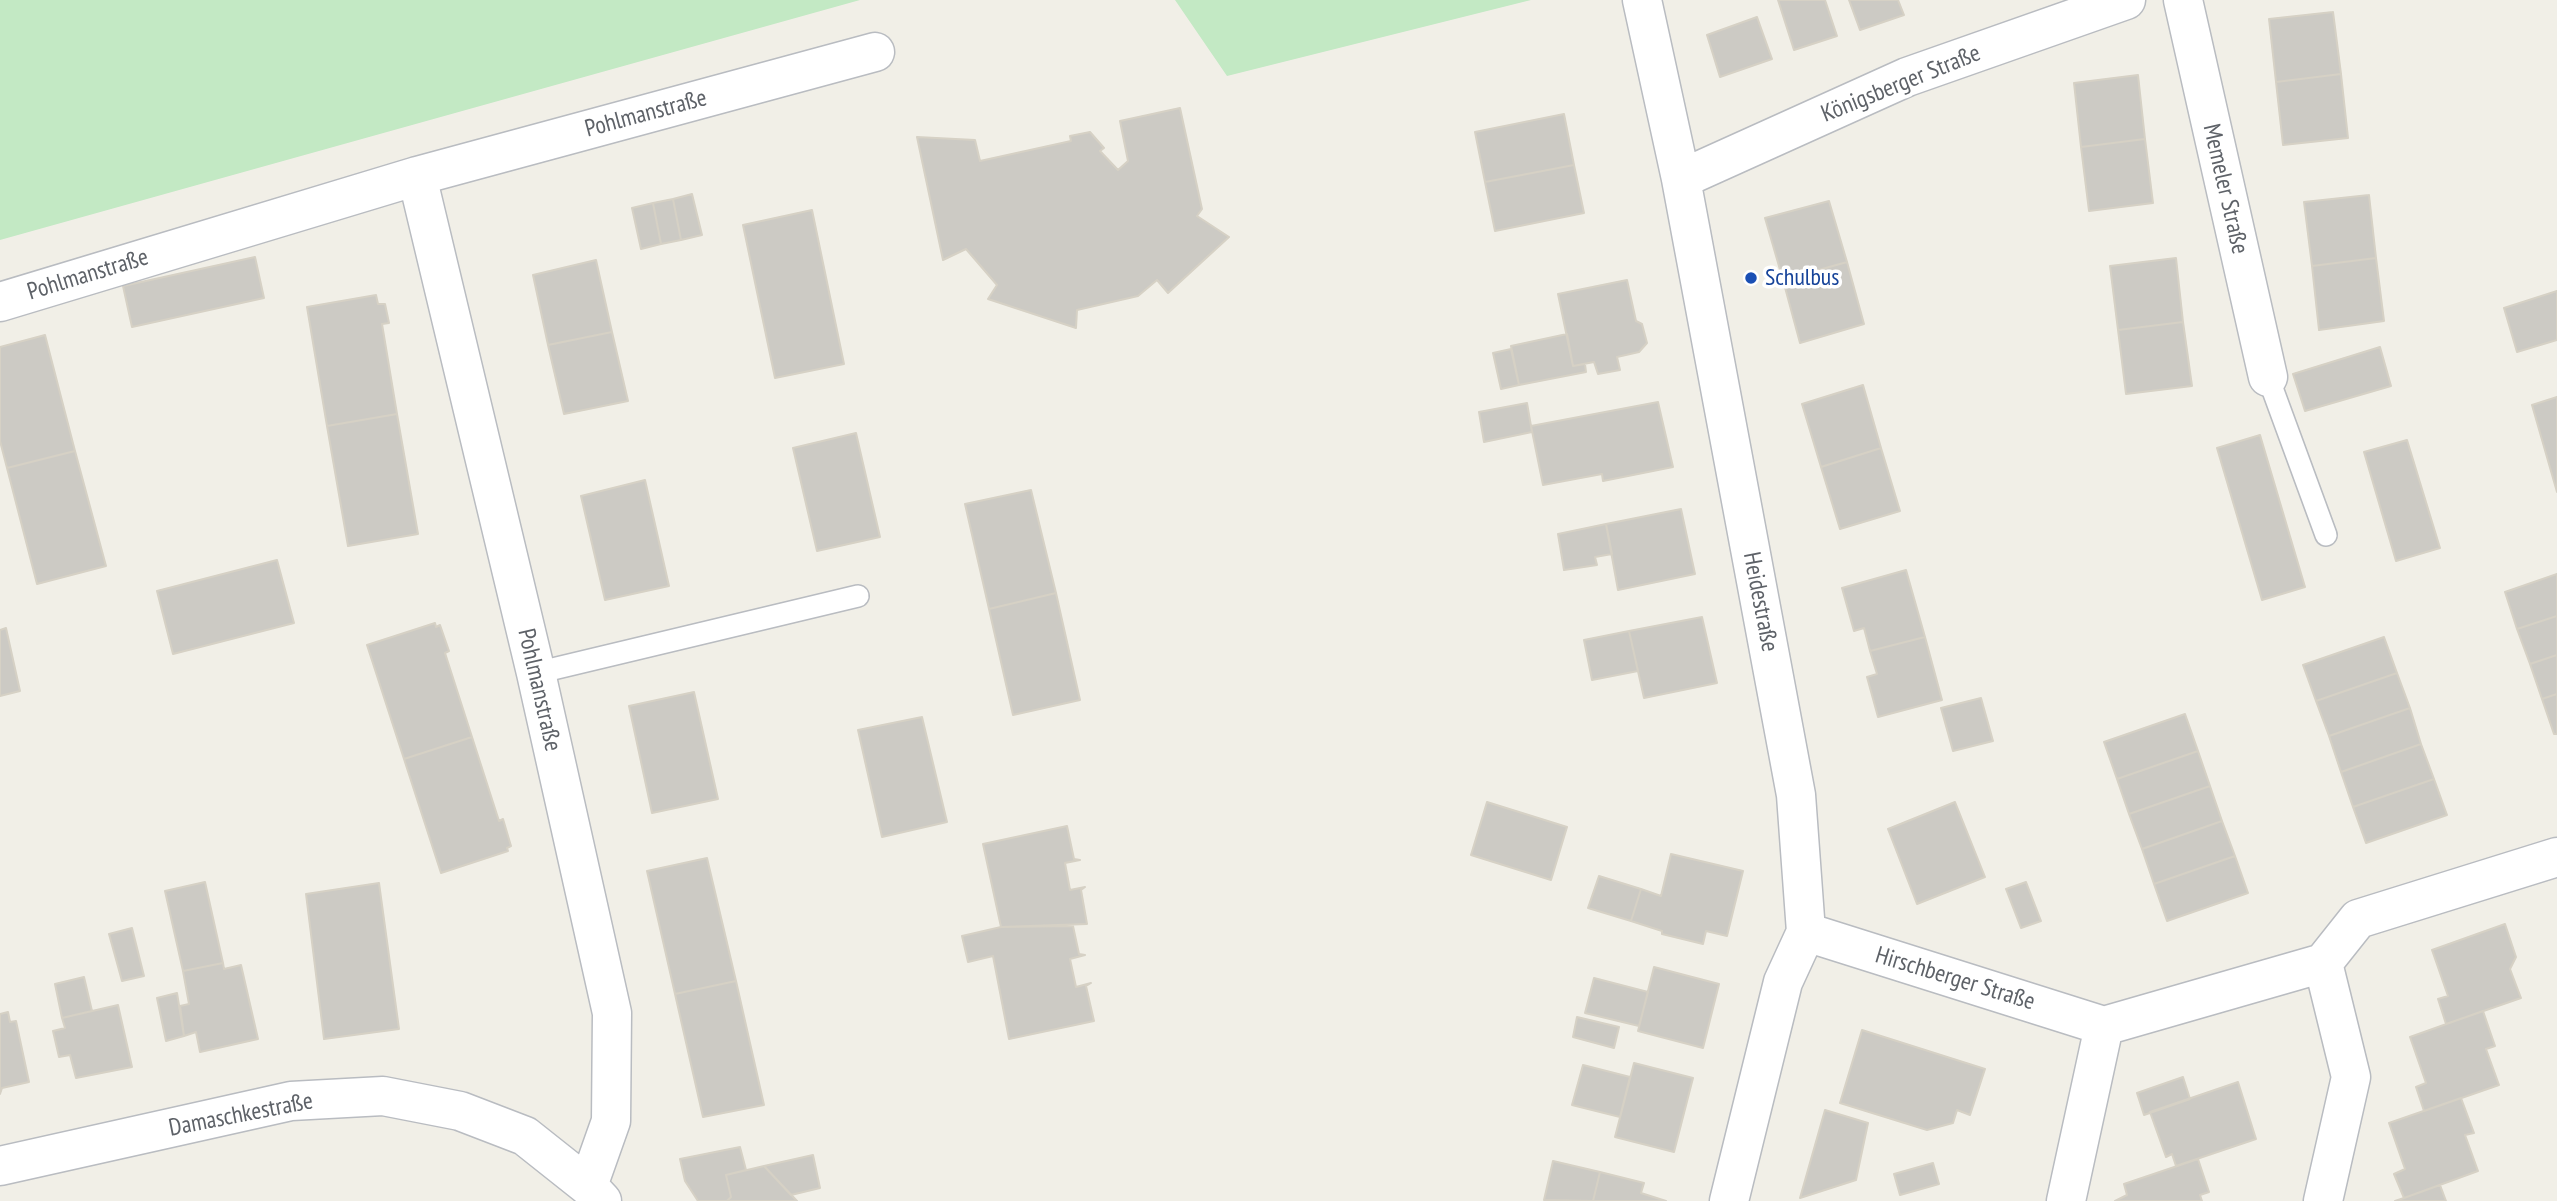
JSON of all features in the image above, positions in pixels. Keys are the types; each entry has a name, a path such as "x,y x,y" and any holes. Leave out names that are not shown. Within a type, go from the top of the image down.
{"street":[{"name":"Heidestraße","path":"1642,0 1681,179 1796,795 1806,932 1783,982 1729,1201"},
{"name":"Königsberger Straße","path":"1681,179 1907,77 2126,0"},
{"name":"Memeler Straße","path":"2183,0 2268,377"},
{"name":"Pohlmanstraße","path":"0,302 417,176 875,52"},
{"name":"Pohlmanstraße","path":"417,176 536,673 612,1013 611,1121 595,1194"},
{"path":"2066,1201 2104,1026 2323,963 2358,919 2557,857"},
{"name":"Hirschberger Straße","path":"1806,932 2104,1026"},
{"path":"2323,963 2351,1077 2323,1201"},
{"name":"Damaschkestraße","path":"0,1166 291,1101 383,1096 460,1111 525,1136 595,1194"}],"lane":[{"path":"2268,377 2326,535"},
{"path":"536,673 858,596"}],"green space":[{"path":"0,0 860,0 0,240"},
{"path":"1175,0 1531,0 1227,76"}],"building":[{"path":"1778,0 1825,0 1837,36 1794,50"},
{"path":"1849,0 1898,0 1904,15 1860,30"},
{"path":"2333,12 2341,74 2276,82 2269,19"},
{"path":"1757,17 1772,59 1720,77 1707,35"},
{"path":"2341,74 2348,138 2283,145 2276,82"},
{"path":"2138,75 2145,139 2081,147 2074,83"},
{"path":"1180,108 1202,209 1197,216 1229,237 1168,293 1157,280 1138,296 1077,310 1076,328 988,299 997,285 966,249 943,260 917,137 975,140 980,161 1071,141 1070,136 1090,132 1104,148 1100,151 1118,170 1128,161 1120,121"},
{"path":"1564,114 1574,165 1485,182 1475,132"},
{"path":"2145,139 2153,203 2089,211 2081,147"},
{"path":"1574,165 1584,213 1495,231 1485,182"},
{"path":"692,194 702,235 681,240 673,199"},
{"path":"2369,195 2376,258 2312,266 2304,202"},
{"path":"673,199 681,240 661,244 653,203"},
{"path":"1829,201 1847,262 1783,280 1765,218"},
{"path":"653,203 661,244 641,249 632,208"},
{"path":"812,210 844,364 775,378 743,225"},
{"path":"255,257 264,298 132,327 123,286"},
{"path":"2176,258 2183,322 2118,330 2110,266"},
{"path":"2376,258 2384,321 2319,330 2312,266"},
{"path":"596,260 612,332 548,345 533,275"},
{"path":"1847,262 1864,324 1800,343 1783,280"},
{"path":"1627,280 1636,321 1642,324 1647,343 1639,352 1617,357 1620,370 1598,374 1594,362 1573,366 1558,294"},
{"path":"2557,291 2557,340 2517,352 2504,308"},
{"path":"376,295 378,304 385,304 389,323 382,324 397,414 327,426 307,307"},
{"path":"2183,322 2192,386 2126,394 2118,330"},
{"path":"612,332 628,401 564,414 548,345"},
{"path":"1567,334 1573,366 1585,364 1586,372 1519,385 1511,346"},
{"path":"45,335 75,451 7,468 0,441 0,347"},
{"path":"2380,347 2391,386 2305,411 2293,374"},
{"path":"1511,349 1519,385 1501,389 1493,353"},
{"path":"1863,385 1881,448 1821,467 1802,404"},
{"path":"2557,397 2557,492 2532,405"},
{"path":"1658,402 1673,467 1603,481 1602,474 1543,485 1531,426"},
{"path":"1527,403 1532,432 1484,442 1479,412"},
{"path":"397,414 418,534 348,546 327,426"},
{"path":"856,433 880,537 817,551 793,448"},
{"path":"2260,435 2305,587 2262,600 2217,448"},
{"path":"2407,440 2440,548 2396,561 2364,452"},
{"path":"1881,448 1900,511 1840,529 1821,467"},
{"path":"75,451 106,566 37,584 7,468"},
{"path":"645,480 669,586 605,600 581,496"},
{"path":"1031,490 1056,593 989,609 965,504"},
{"path":"1681,509 1695,574 1618,590 1606,524"},
{"path":"1606,524 1612,554 1595,557 1597,565 1564,570 1558,534"},
{"path":"277,560 294,623 173,654 157,591"},
{"path":"1906,570 1925,637 1870,651 1864,628 1854,631 1842,588"},
{"path":"2557,574 2557,616 2517,629 2505,592"},
{"path":"1056,593 1080,700 1013,715 989,609"},
{"path":"2557,616 2557,655 2530,664 2517,629"},
{"path":"1702,617 1717,683 1644,698 1629,631"},
{"path":"435,623 436,627 440,625 449,651 445,653 472,737 404,759 367,645"},
{"path":"6,628 20,691 0,696 0,630"},
{"path":"1629,631 1638,671 1592,680 1584,640"},
{"path":"1925,637 1942,700 1878,717 1867,677 1877,674 1870,651"},
{"path":"2384,637 2397,673 2316,701 2303,665"},
{"path":"2557,655 2557,694 2542,699 2530,664"},
{"path":"2397,673 2410,708 2329,736 2316,701"},
{"path":"694,692 718,799 652,813 629,706"},
{"path":"2557,694 2557,734 2554,734 2542,699"},
{"path":"1981,698 1993,741 1953,751 1941,708"},
{"path":"2410,708 2421,744 2341,772 2329,736"},
{"path":"2185,714 2198,751 2117,779 2104,742"},
{"path":"922,717 947,822 882,837 858,730"},
{"path":"472,737 499,821 503,819 511,846 507,848 508,851 441,873 404,759"},
{"path":"2421,744 2434,779 2353,807 2341,772"},
{"path":"2198,751 2210,786 2129,814 2117,779"},
{"path":"2434,779 2447,815 2366,843 2353,807"},
{"path":"2210,786 2222,821 2142,849 2129,814"},
{"path":"1487,802 1567,827 1551,880 1471,855"},
{"path":"1955,802 1985,877 1917,904 1888,829"},
{"path":"2222,821 2235,856 2154,884 2142,849"},
{"path":"1067,826 1074,859 1080,860 1065,863 1070,890 1085,887 1081,890 1087,924 1001,927 983,844"},
{"path":"1671,854 1743,871 1727,936 1706,931 1703,944 1662,934 1662,931 1631,921 1641,889 1661,896"},
{"path":"2235,856 2248,893 2167,921 2154,884"},
{"path":"707,858 736,981 675,994 647,871"},
{"path":"1599,876 1641,889 1631,921 1588,908"},
{"path":"205,882 223,963 183,971 165,891"},
{"path":"2026,882 2041,921 2021,928 2006,889"},
{"path":"379,883 399,1029 324,1039 306,894"},
{"path":"2505,924 2516,957 2510,969 2521,998 2446,1024 2438,999 2448,996 2432,950"},
{"path":"1073,926 1079,954 1085,955 1070,959 1076,987 1091,983 1086,986 1094,1021 1009,1039 993,956 968,962 962,936 1001,927"},
{"path":"132,928 144,976 122,981 109,934"},
{"path":"223,963 224,969 241,965 258,1039 200,1052 196,1032 184,1036 180,1006 189,1004 183,971"},
{"path":"1654,967 1719,984 1703,1048 1638,1031"},
{"path":"84,977 92,1011 62,1018 55,984"},
{"path":"1594,978 1648,992 1639,1026 1585,1013"},
{"path":"736,981 764,1105 703,1117 675,994"},
{"path":"177,993 184,1036 166,1041 157,998"},
{"path":"118,1005 132,1067 76,1078 70,1055 59,1057 53,1031 65,1028 62,1018"},
{"path":"2483,1011 2495,1046 2486,1049 2499,1085 2424,1111 2416,1087 2426,1083 2410,1037"},
{"path":"8,1012 10,1022 16,1021 29,1082 2,1088 0,1094 0,1014"},
{"path":"1577,1017 1619,1027 1614,1048 1573,1037"},
{"path":"1862,1030 1985,1069 1970,1115 1957,1110 1953,1123 1927,1130 1840,1103"},
{"path":"1634,1063 1693,1078 1674,1152 1615,1137"},
{"path":"1583,1065 1630,1077 1620,1117 1572,1105"},
{"path":"2183,1077 2190,1099 2144,1115 2137,1093"},
{"path":"2238,1082 2256,1139 2176,1166 2172,1154 2166,1157 2150,1112"},
{"path":"2461,1098 2474,1133 2465,1135 2478,1171 2404,1198 2394,1174 2405,1169 2389,1123"},
{"path":"1825,1110 1868,1123 1856,1180 1800,1198"},
{"path":"740,1147 746,1170 726,1175 731,1197 727,1201 698,1201 685,1181 680,1159"},
{"path":"813,1155 820,1188 791,1195 764,1166"},
{"path":"2198,1159 2209,1192 2200,1195 2202,1201 2115,1201 2127,1195 2124,1184"},
{"path":"1553,1161 1600,1172 1593,1201 1544,1200"},
{"path":"1933,1163 1939,1184 1900,1195 1894,1174"},
{"path":"764,1166 797,1201 727,1201 731,1197 726,1175"},
{"path":"1600,1172 1644,1183 1641,1193 1666,1201 1593,1201"},
{"path":"2440,1185 2446,1201 2395,1201 2404,1198"}],"place":[{"name":"Schulbus","path":"1751,278"}]}
